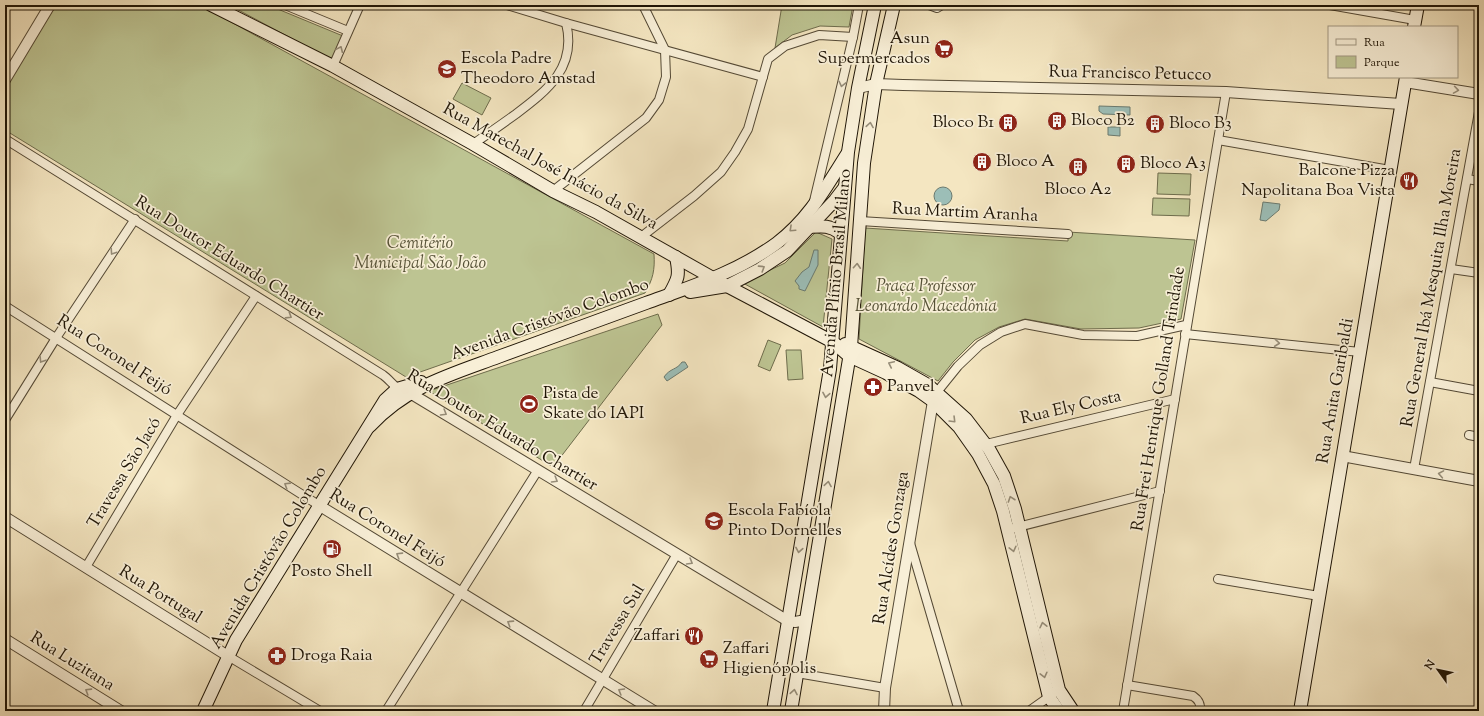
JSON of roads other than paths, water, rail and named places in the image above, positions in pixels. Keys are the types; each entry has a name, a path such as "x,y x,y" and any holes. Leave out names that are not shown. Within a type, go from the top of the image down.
{"main road":[{"name":"Rua Marechal José Inácio da Silva","path":"211,5 333,66 473,144 553,191 596,212 712,278 833,342 842,342 850,352 898,368 928,385 935,396 966,419 980,446 1004,476 1014,528 1054,694"},
{"name":"Rua Marechal José Inácio da Silva","path":"224,5 239,14 249,24"},
{"name":"Avenida Plínio Brasil Milano","path":"773,711 830,369 840,233 848,152 858,88 875,5"},
{"name":"Avenida Plínio Brasil Milano","path":"791,711 850,352 864,163 876,84 894,5"},
{"path":"1414,24 1418,5"},
{"name":"Rua Anita Garibaldi","path":"1300,711 1406,80"},
{"name":"Avenida Cristóvão Colombo","path":"203,711 236,640 385,400 397,389 442,377 669,295 712,278 751,260 778,242 812,208 848,152"},
{"name":"Avenida Cristóvão Colombo","path":"669,295 727,286 760,269 787,251 835,200 864,163"},
{"path":"809,227 827,226 840,233"},
{"path":"669,295 678,280 676,258"},
{"name":"Avenida Cristóvão Colombo","path":"370,426 383,412 399,400 442,377"},
{"path":"1054,694 1059,711"},
{"path":"1054,694 1073,711"}],"street":[{"path":"5,80 50,5"},
{"path":"285,5 348,32"},
{"path":"333,66 360,5"},
{"path":"507,5 566,23 763,77"},
{"path":"553,191 646,118 659,100 666,77 665,50 643,5"},
{"path":"812,208 853,37 859,5"},
{"path":"929,5 937,8 942,5"},
{"path":"1330,5 1414,24"},
{"path":"473,144 539,97 551,85 567,56 570,36 566,23"},
{"path":"641,238 694,196 721,172 735,152 748,129 768,59 786,46 819,35 853,37"},
{"path":"1406,80 1479,94"},
{"name":"Rua Francisco Petucco","path":"858,88 876,84 1226,92 1401,104"},
{"name":"Rua Frei Henrique Golland Trindade","path":"1123,711 1186,325 1226,92"},
{"name":"Rua General Ibá Mesquita Ilha Moreira","path":"1414,469 1479,112"},
{"name":"Rua Doutor Eduardo Chartier","path":"5,139 383,375 391,381 397,389 410,393 788,621"},
{"path":"1218,140 1390,170"},
{"path":"1467,179 1479,182"},
{"path":"5,420 56,338 135,219"},
{"name":"Rua Martim Aranha","path":"860,221 1068,234"},
{"path":"1451,269 1479,273"},
{"name":"Travessa São Jacó","path":"86,567 177,415 256,296"},
{"name":"Rua Coronel Feijó","path":"5,306 320,506 654,711"},
{"path":"935,396 958,366 980,344 1001,332 1025,324 1083,335 1137,336 1186,325"},
{"path":"1185,334 1360,352"},
{"path":"1430,382 1479,391"},
{"name":"Rua Alcídes Gonzaga","path":"884,711 885,688 909,540 935,396"},
{"name":"Rua Ely Costa","path":"980,446 1175,399"},
{"path":"1469,435 1479,437"},
{"path":"1342,456 1479,481"},
{"path":"386,711 538,470"},
{"path":"1014,528 1160,491"},
{"name":"Rua Portugal","path":"5,517 228,656 320,711"},
{"path":"909,540 959,711"},
{"name":"Travessa Sul","path":"584,711 677,554"},
{"path":"1218,580 1319,596"},
{"path":"788,621 795,622 806,620"},
{"name":"Rua Luzitana","path":"5,640 122,711"},
{"path":"797,673 885,688"},
{"path":"1127,685 1193,696 1198,700 1200,711"},
{"path":"1029,711 1054,694"}],"water":[{"path":"1099,106 1130,107 1130,115 1103,114 1099,111"},
{"path":"1108,127 1120,127 1120,136 1108,135"},
{"path":"943,187 949,190 952,196 949,202 943,205 937,202 934,196 937,190"},
{"path":"1263,202 1280,204 1279,210 1266,221 1260,220"},
{"path":"814,250 818,250 818,265 805,291 799,289 799,286 795,281 802,272 809,267"},
{"path":"682,362 685,362 688,367 667,381 664,377"}],"place":[{"name":"Asun Supermercados","path":"944,49"},
{"name":"Escola Padre Theodoro Amstad","path":"447,69"},
{"name":"Bloco B2","path":"1057,121"},
{"name":"Bloco B1","path":"1008,123"},
{"name":"Bloco B3","path":"1155,124"},
{"name":"Bloco A","path":"982,162"},
{"name":"Bloco A3","path":"1126,164"},
{"name":"Bloco A2","path":"1078,167"},
{"name":"Balcone Pizza Napolitana Boa Vista","path":"1409,181"},
{"name":"Panvel","path":"873,387"},
{"name":"Pista de Skate do IAPI","path":"529,404"},
{"name":"Escola Fabíola Pinto Dornelles","path":"714,521"},
{"name":"Posto Shell","path":"332,549"},
{"name":"Zaffari","path":"694,636"},
{"name":"Droga Raia","path":"277,656"},
{"name":"Zaffari Higienópolis","path":"709,659"}],"park label":[{"name":"Cemitério Municipal São João","path":"420,254"},
{"name":"Praça Professor Leonardo Macedônia","path":"926,297"}]}
